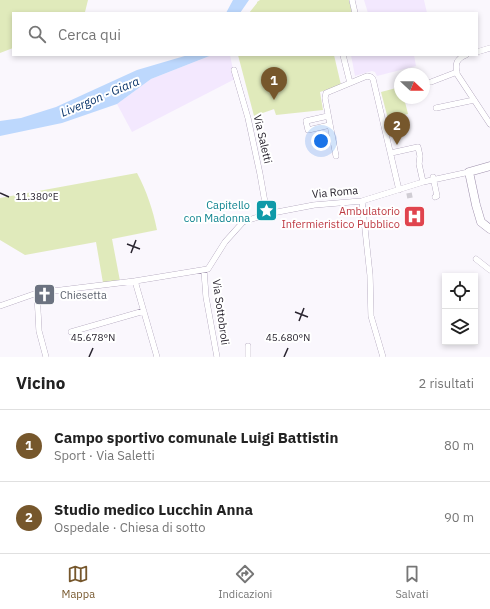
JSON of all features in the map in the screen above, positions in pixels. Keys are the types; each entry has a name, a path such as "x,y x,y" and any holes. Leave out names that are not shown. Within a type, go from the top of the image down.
{"main road":[{"name":"Via Roma","path":"469,172 490,166"},
{"path":"469,172 481,222 490,229"}],"street":[{"path":"352,0 355,12"},
{"path":"478,52 490,48"},
{"path":"343,56 350,83"},
{"path":"463,56 456,61 455,67 490,124"},
{"name":"Via Saletti","path":"234,70 248,118 267,214"},
{"path":"431,82 457,72"},
{"path":"336,156 325,98 326,94 367,76 371,77 373,79 399,190"},
{"path":"436,108 474,100"},
{"path":"328,116 306,121 308,130 330,125"},
{"path":"391,154 418,147 420,156 419,164 423,182"},
{"name":"Via Roma","path":"206,269 225,242 242,222 267,214 314,205 362,202 434,178 469,172"},
{"path":"434,178 437,196 435,196"},
{"path":"362,202 370,274 371,316 383,357"},
{"path":"476,260 490,270"},
{"path":"0,306 37,293 135,281 206,269"},
{"name":"Via Sottobroli","path":"206,269 206,297 217,357"},
{"path":"135,281 157,357"},
{"path":"37,293 39,331 46,357"},
{"path":"71,332 144,311"},
{"name":"Via Sottobroli","path":"248,346 248,357"}],"shaded area":[{"path":"364,0 424,0 427,12 368,12"},
{"path":"209,56 230,56 235,79 132,132 117,104 151,79"},
{"path":"351,56 414,56 416,66 408,68 394,68 394,72 377,76 375,72 372,71 355,76"}],"green space":[{"path":"0,0 88,0 85,12 12,12 12,48 0,53"},
{"path":"260,0 349,0 352,12 250,12"},
{"path":"238,56 334,56 341,85 320,92 323,110 276,115 274,109 254,116"},
{"path":"394,89 394,104 406,104 408,114 388,119 381,92"},
{"path":"137,173 144,187 154,215 157,230 112,239 120,281 103,283 96,242 25,255 0,240 0,198"}],"water":[{"path":"233,0 249,0 241,12 227,12"},
{"name":"Livergon - Giara","path":"185,56 209,56 151,79 117,104 62,123 0,136 0,121 21,118 56,107 137,70"}],"tunnel":[{"path":"409,193 410,198"}],"place":[{"name":"Campo sportivo comunale Luigi Battistin","path":"274,100"},
{"name":"Studio medico Lucchin Anna","path":"397,145"},
{"name":"Capitello con Madonna","path":"266,211"},
{"name":"Ambulatorio Infermieristico Pubblico","path":"415,217"},
{"name":"Chiesetta","path":"45,295"}]}
